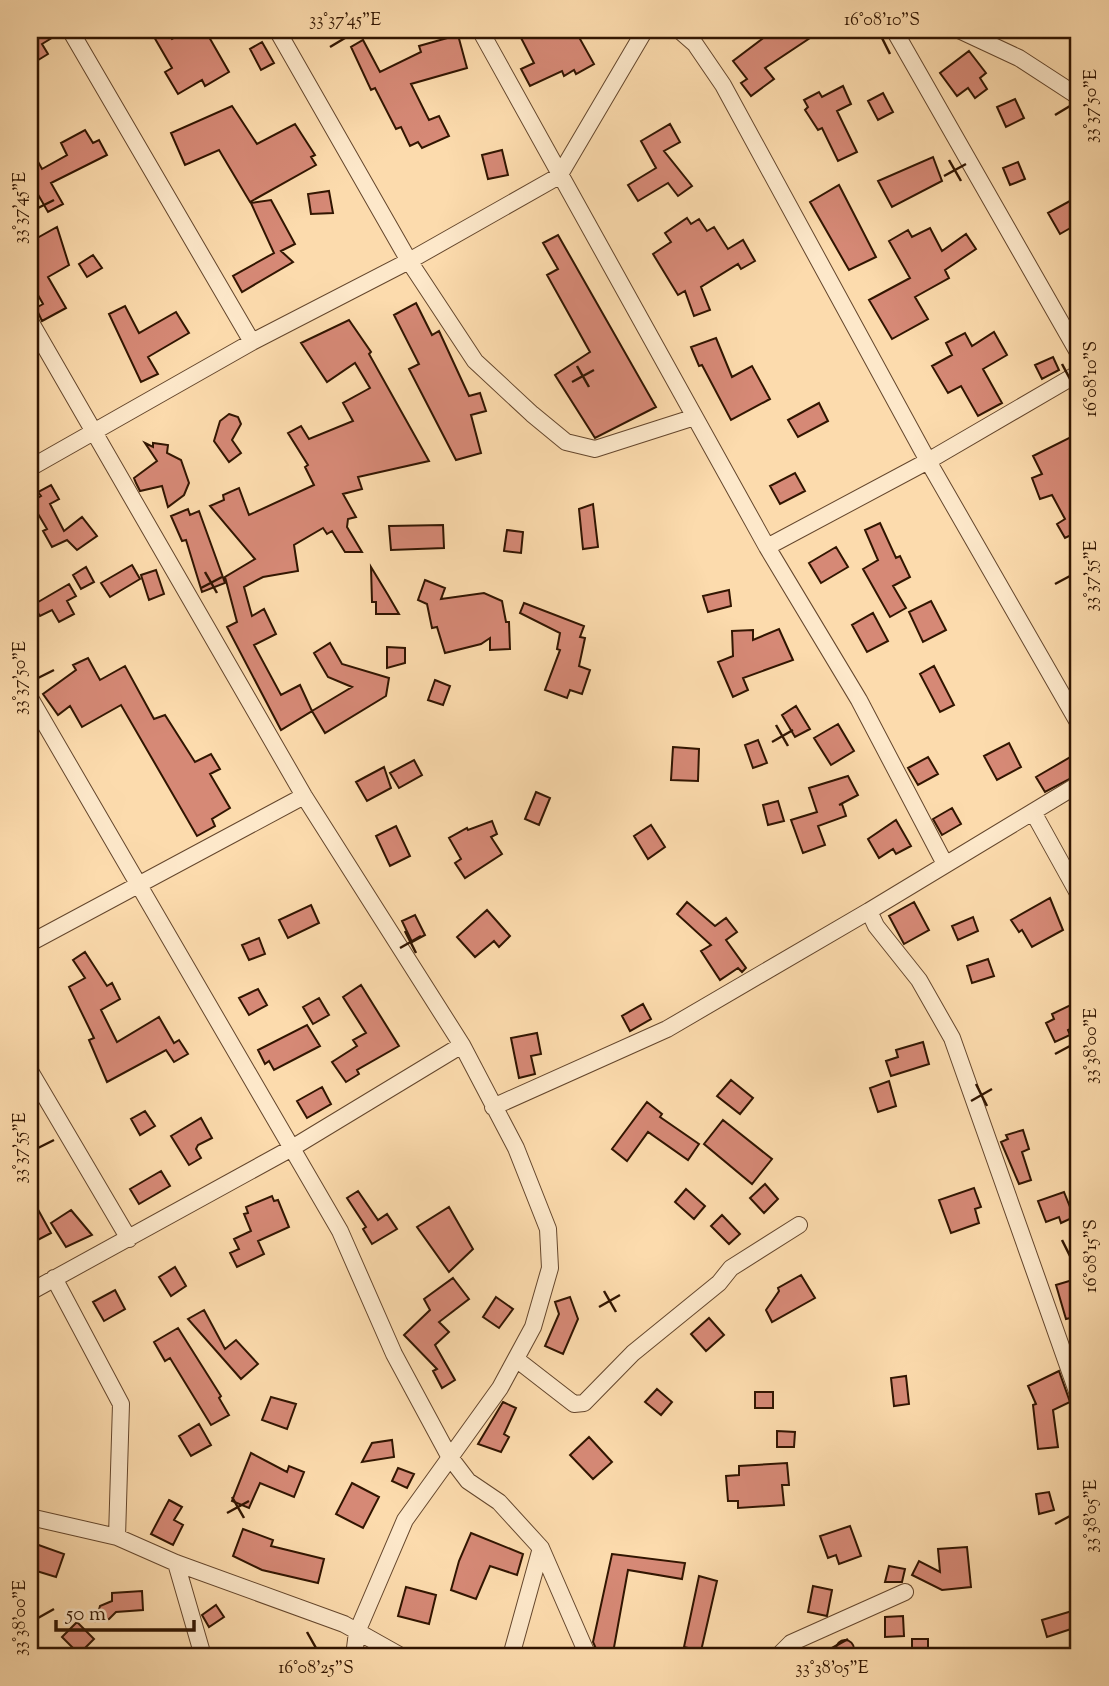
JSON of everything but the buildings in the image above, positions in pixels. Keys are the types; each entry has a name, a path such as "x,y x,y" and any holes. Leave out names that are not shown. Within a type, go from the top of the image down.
{"street":[{"path":"70,30 252,342"},
{"path":"277,30 409,261 475,361 566,442 595,449 695,416"},
{"path":"481,30 559,176 767,547 859,700 945,864"},
{"path":"30,468 252,342 409,261 559,176 645,30"},
{"path":"679,30 695,44 723,85 928,461 1079,724"},
{"path":"894,30 1079,354"},
{"path":"959,30 1019,58 1079,97"},
{"path":"30,321 304,796 462,1045 541,1204 551,1246 550,1268 533,1327 500,1388 405,1520 357,1632 354,1656"},
{"path":"767,547 928,461 1079,373"},
{"path":"30,698 340,1231 394,1354 449,1456 468,1481 499,1502 541,1548 589,1656"},
{"path":"494,1107 667,1029 1079,784"},
{"path":"30,943 304,796"},
{"path":"1032,812 1079,895"},
{"path":"869,911 876,926 919,980 952,1038 1079,1397"},
{"path":"30,1292 292,1148 462,1045"},
{"path":"30,1071 129,1239"},
{"path":"516,1359 574,1404 584,1403 633,1353 719,1283 731,1268 799,1226"},
{"path":"54,1278 114,1386 121,1404 123,1429 117,1538"},
{"path":"30,1517 117,1538 357,1632 401,1656"},
{"path":"511,1656 541,1548"},
{"path":"176,1563 203,1656"},
{"path":"778,1656 791,1643 905,1592"}]}
